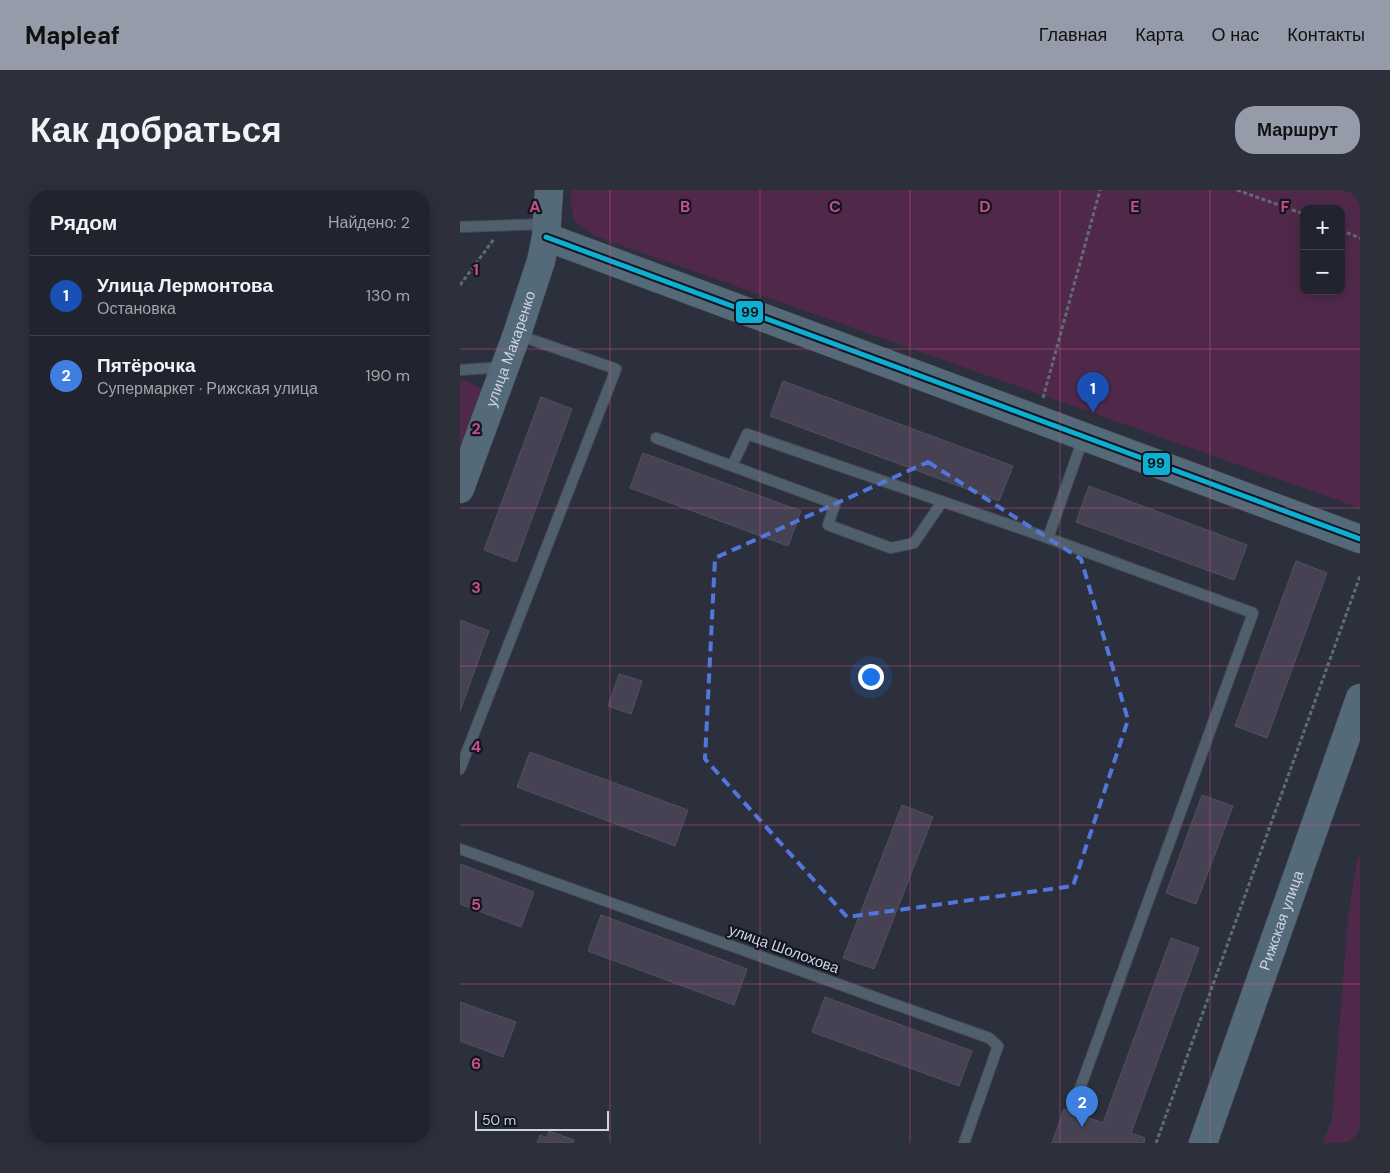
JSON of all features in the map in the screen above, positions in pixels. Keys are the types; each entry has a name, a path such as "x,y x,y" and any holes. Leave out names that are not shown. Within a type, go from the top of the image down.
{"street":[{"name":"улица Макаренко","path":"460,489 517,334 541,261 547,230 549,190"},
{"path":"547,230 1084,436 1360,539"},
{"name":"Рижская улица","path":"1203,1143 1360,698"}],"lane":[{"path":"460,227 547,230"},
{"path":"460,769 616,369 517,334"},
{"path":"460,370 505,366"},
{"path":"732,466 747,434 1048,538 1253,613 1079,1092"},
{"path":"1048,538 1084,436"},
{"path":"656,438 834,504 828,525 891,548 914,543 942,502"},
{"name":"улица Шолохова","path":"460,849 989,1038 998,1046 964,1143"}],"path":[{"path":"1037,418 1100,190"},
{"path":"1237,190 1300,213"},
{"path":"460,285 503,227"},
{"path":"1345,232 1360,238"},
{"path":"1156,1143 1360,576"}],"highlighted area":[{"path":"928,462 1081,559 1128,720 1073,886 847,917 705,759 715,558"}],"shaded area":[{"path":"571,190 1360,190 1360,508 595,236 574,221"},
{"path":"460,381 467,381 486,392 460,461"},
{"path":"1360,854 1360,1143 1323,1143 1332,1119 1348,918 1357,860"}],"building":[{"path":"783,381 1013,466 999,501 770,416"},
{"path":"541,397 572,409 516,562 484,550"},
{"path":"643,453 801,511 788,546 630,488"},
{"path":"1089,486 1247,545 1234,580 1076,522"},
{"path":"1296,561 1327,573 1267,738 1235,726"},
{"path":"460,620 489,631 460,711"},
{"path":"619,674 642,681 631,714 608,706"},
{"path":"530,752 688,810 675,846 517,787"},
{"path":"1202,795 1233,806 1196,904 1166,893"},
{"path":"902,805 933,817 874,969 843,958"},
{"path":"460,864 534,892 521,927 460,904"},
{"path":"601,915 747,969 734,1005 588,951"},
{"path":"1171,938 1199,948 1131,1133 1145,1138 1144,1143 1052,1143 1064,1109 1103,1123"},
{"path":"825,997 972,1051 959,1086 812,1032"},
{"path":"460,1002 516,1022 503,1057 460,1041"},
{"path":"549,1131 574,1140 573,1143 537,1143 540,1135 547,1138"}],"transit line":[{"name":"99","path":"546,237 1360,539"}],"place":[{"name":"Улица Лермонтова","path":"1093,413"},
{"name":"Пятёрочка","path":"1082,1127"}]}
